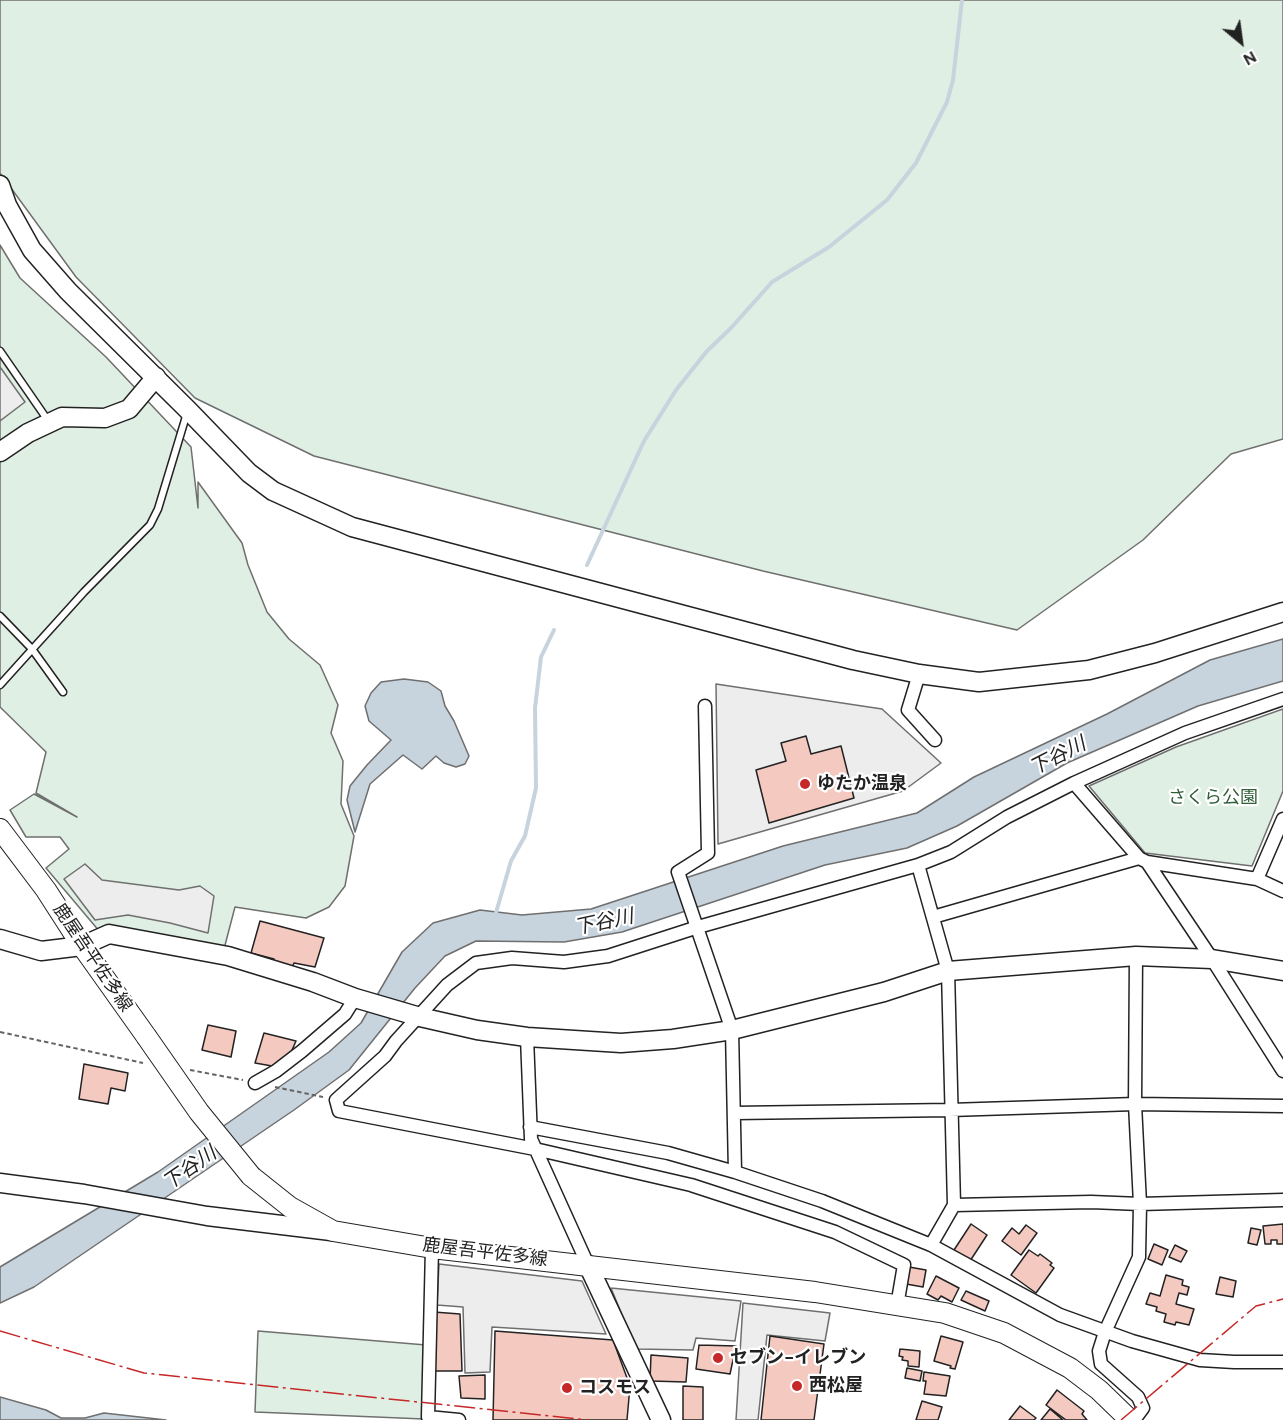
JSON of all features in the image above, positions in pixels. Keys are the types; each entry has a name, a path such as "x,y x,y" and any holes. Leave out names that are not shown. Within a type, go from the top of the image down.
{"main road":[{"name":"鹿屋吾平佐多線","path":"0,829 46,890 82,946 199,1112 251,1176 290,1207 333,1231 432,1248 815,1292 945,1313 1004,1333 1070,1368 1132,1420"}],"street":[{"path":"0,185 7,205 32,250 74,298 156,377 249,473 273,491 352,527 853,660 919,674 979,682 1089,670 1155,653 1283,612"},
{"path":"0,452 28,433 62,417 105,418 129,409 156,377"},
{"path":"919,674 908,710 935,740"},
{"path":"897,1306 904,1265 835,1232 691,1185 535,1149 339,1111 336,1100 385,1056 447,985 476,963 512,958 564,962 608,957 698,927 918,865 951,852 1007,817 1074,783 1185,733 1283,699"},
{"path":"705,706 708,853 678,872 732,1030 735,1172"},
{"path":"1074,783 1143,860 1212,959 1283,1071"},
{"path":"1257,879 1283,819"},
{"path":"933,917 1143,860 1257,879 1283,891"},
{"path":"918,865 948,971 954,1205 931,1245"},
{"path":"0,939 41,951 82,946 109,934 228,956 356,998 420,1017 477,1030 527,1037 621,1043 673,1039 732,1030 884,992 948,971 1136,956 1212,959 1283,971"},
{"path":"1132,1420 1143,1408 1138,1397 1101,1364 1099,1351 1104,1332 1139,1257 1140,1204 1135,1104 1136,956"},
{"path":"255,1083 276,1071 302,1051 345,1014 356,998"},
{"path":"527,1037 531,1139 661,1420"},
{"path":"734,1113 951,1110 1135,1104 1283,1106"},
{"path":"530,1127 668,1154 735,1172 822,1201 931,1245 1060,1315 1104,1332 1200,1360 1283,1362"},
{"path":"0,1183 84,1194 207,1216 333,1231"},
{"path":"954,1205 1091,1202 1140,1204 1283,1200"},
{"path":"432,1248 428,1417 459,1420"}],"lane":[{"path":"0,351 50,422"},
{"path":"0,685 150,525 158,509 188,410"},
{"path":"0,616 32,649 63,692"}],"path":[{"path":"0,1032 146,1063"},
{"path":"180,1068 336,1100"}],"green space":[{"path":"0,0 1283,0 1283,439 1231,454 1143,540 1017,630 763,571 314,456 195,398 76,277 0,173"},
{"path":"0,245 20,278 106,357 191,447 198,508 198,482 242,543 248,565 267,612 289,639 320,665 338,705 331,733 343,761 341,804 354,836 345,886 329,907 306,918 235,907 224,949 100,932 46,868 69,849 60,837 26,837 10,810 34,794 77,817 36,793 46,752 0,707"},
{"name":"さくら公園","path":"1283,709 1283,791 1252,866 1145,853 1089,786 1176,747"},
{"path":"258,1331 426,1345 424,1419 255,1412"}],"shaded area":[{"path":"0,367 25,402 0,421"},
{"path":"716,684 882,709 941,763 903,791 718,844"},
{"path":"85,864 102,880 179,890 200,886 214,896 208,933 128,915 95,920 64,879"},
{"path":"439,1264 582,1281 606,1334 492,1327 490,1372 465,1373 463,1307 437,1305"},
{"path":"611,1288 741,1301 735,1341 696,1338 693,1350 636,1349"},
{"path":"743,1303 830,1313 825,1341 767,1335 758,1420 736,1420"}],"water":[{"name":"下谷川","path":"1283,639 1283,681 1198,706 1067,763 957,826 907,848 825,865 622,932 564,942 476,941 445,956 415,988 349,1070 34,1287 0,1303 0,1267 158,1172 329,1052 361,1023 402,952 433,923 480,910 522,915 591,909 783,846 917,813 974,777 1107,714 1210,660"},
{"path":"404,679 428,682 441,691 445,706 469,756 465,764 456,767 444,763 436,756 422,769 403,755 370,784 355,832 347,800 350,786 391,740 369,721 365,706 371,693 381,682"},
{"path":"0,1397 46,1410 61,1418 85,1418 104,1413 166,1420 0,1420"}],"building":[{"name":"ゆたか温泉","path":"806,736 811,754 841,746 854,798 769,823 756,770 786,761 781,743"},
{"path":"260,921 324,938 315,967 294,963 291,970 272,965 274,959 251,953"},
{"path":"208,1025 236,1031 231,1057 202,1050"},
{"path":"264,1033 296,1041 289,1057 272,1066 255,1063"},
{"path":"84,1064 128,1073 125,1091 111,1088 108,1104 79,1099"},
{"path":"971,1224 987,1235 970,1261 954,1250"},
{"path":"1283,1224 1283,1244 1277,1244 1277,1240 1271,1240 1271,1244 1265,1244 1263,1226"},
{"path":"1026,1225 1037,1233 1021,1255 1002,1241 1012,1228 1019,1234"},
{"path":"1251,1228 1261,1230 1257,1245 1248,1243"},
{"path":"1154,1244 1168,1250 1162,1265 1148,1259"},
{"path":"1175,1245 1187,1251 1181,1262 1169,1257"},
{"path":"1029,1250 1038,1256 1040,1254 1052,1263 1050,1265 1054,1268 1036,1293 1011,1275"},
{"path":"909,1267 926,1270 923,1287 906,1284"},
{"path":"1166,1275 1183,1280 1182,1285 1189,1287 1187,1295 1179,1293 1176,1304 1194,1309 1189,1325 1164,1322 1166,1314 1156,1311 1157,1307 1146,1304 1150,1293 1160,1296"},
{"path":"936,1276 959,1288 952,1302 941,1296 938,1300 927,1294"},
{"path":"1220,1277 1236,1281 1233,1297 1216,1294"},
{"path":"966,1291 989,1301 985,1311 961,1300"},
{"path":"434,1312 460,1314 462,1371 435,1371"},
{"path":"495,1331 613,1340 630,1386 627,1420 493,1420"},
{"path":"770,1336 824,1344 814,1420 761,1420"},
{"path":"941,1336 963,1342 955,1369 934,1361"},
{"path":"699,1345 736,1346 730,1374 696,1369"},
{"path":"900,1349 920,1351 919,1367 908,1366 908,1361 902,1360 903,1357 899,1356"},
{"path":"651,1355 688,1358 686,1382 650,1381"},
{"path":"907,1368 922,1371 920,1381 905,1378"},
{"path":"924,1372 950,1376 946,1396 924,1394 926,1381 923,1381"},
{"path":"485,1375 485,1399 461,1398 459,1376"},
{"path":"683,1386 703,1387 703,1420 683,1420"},
{"path":"1057,1390 1084,1411 1082,1414 1087,1420 1066,1420 1046,1405"},
{"path":"922,1401 942,1407 938,1420 916,1420"},
{"path":"1020,1406 1036,1418 1034,1420 1009,1420"},
{"path":"1050,1409 1063,1420 1041,1420"}],"waterway":[{"path":"587,565 644,441 676,390 707,351 772,282 829,247 887,200 916,163 947,102 953,80 962,0"},
{"path":"495,916 511,861 525,836 536,788 535,708 541,657 554,630"}],"power":[{"path":"1121,1420 1256,1306 1283,1299"},
{"path":"0,1331 144,1373 588,1420"}],"place":[{"name":"ゆたか温泉","path":"805,784"},
{"name":"セブン-イレブン","path":"718,1358"},
{"name":"西松屋","path":"797,1386"},
{"name":"コスモス","path":"567,1388"}]}
